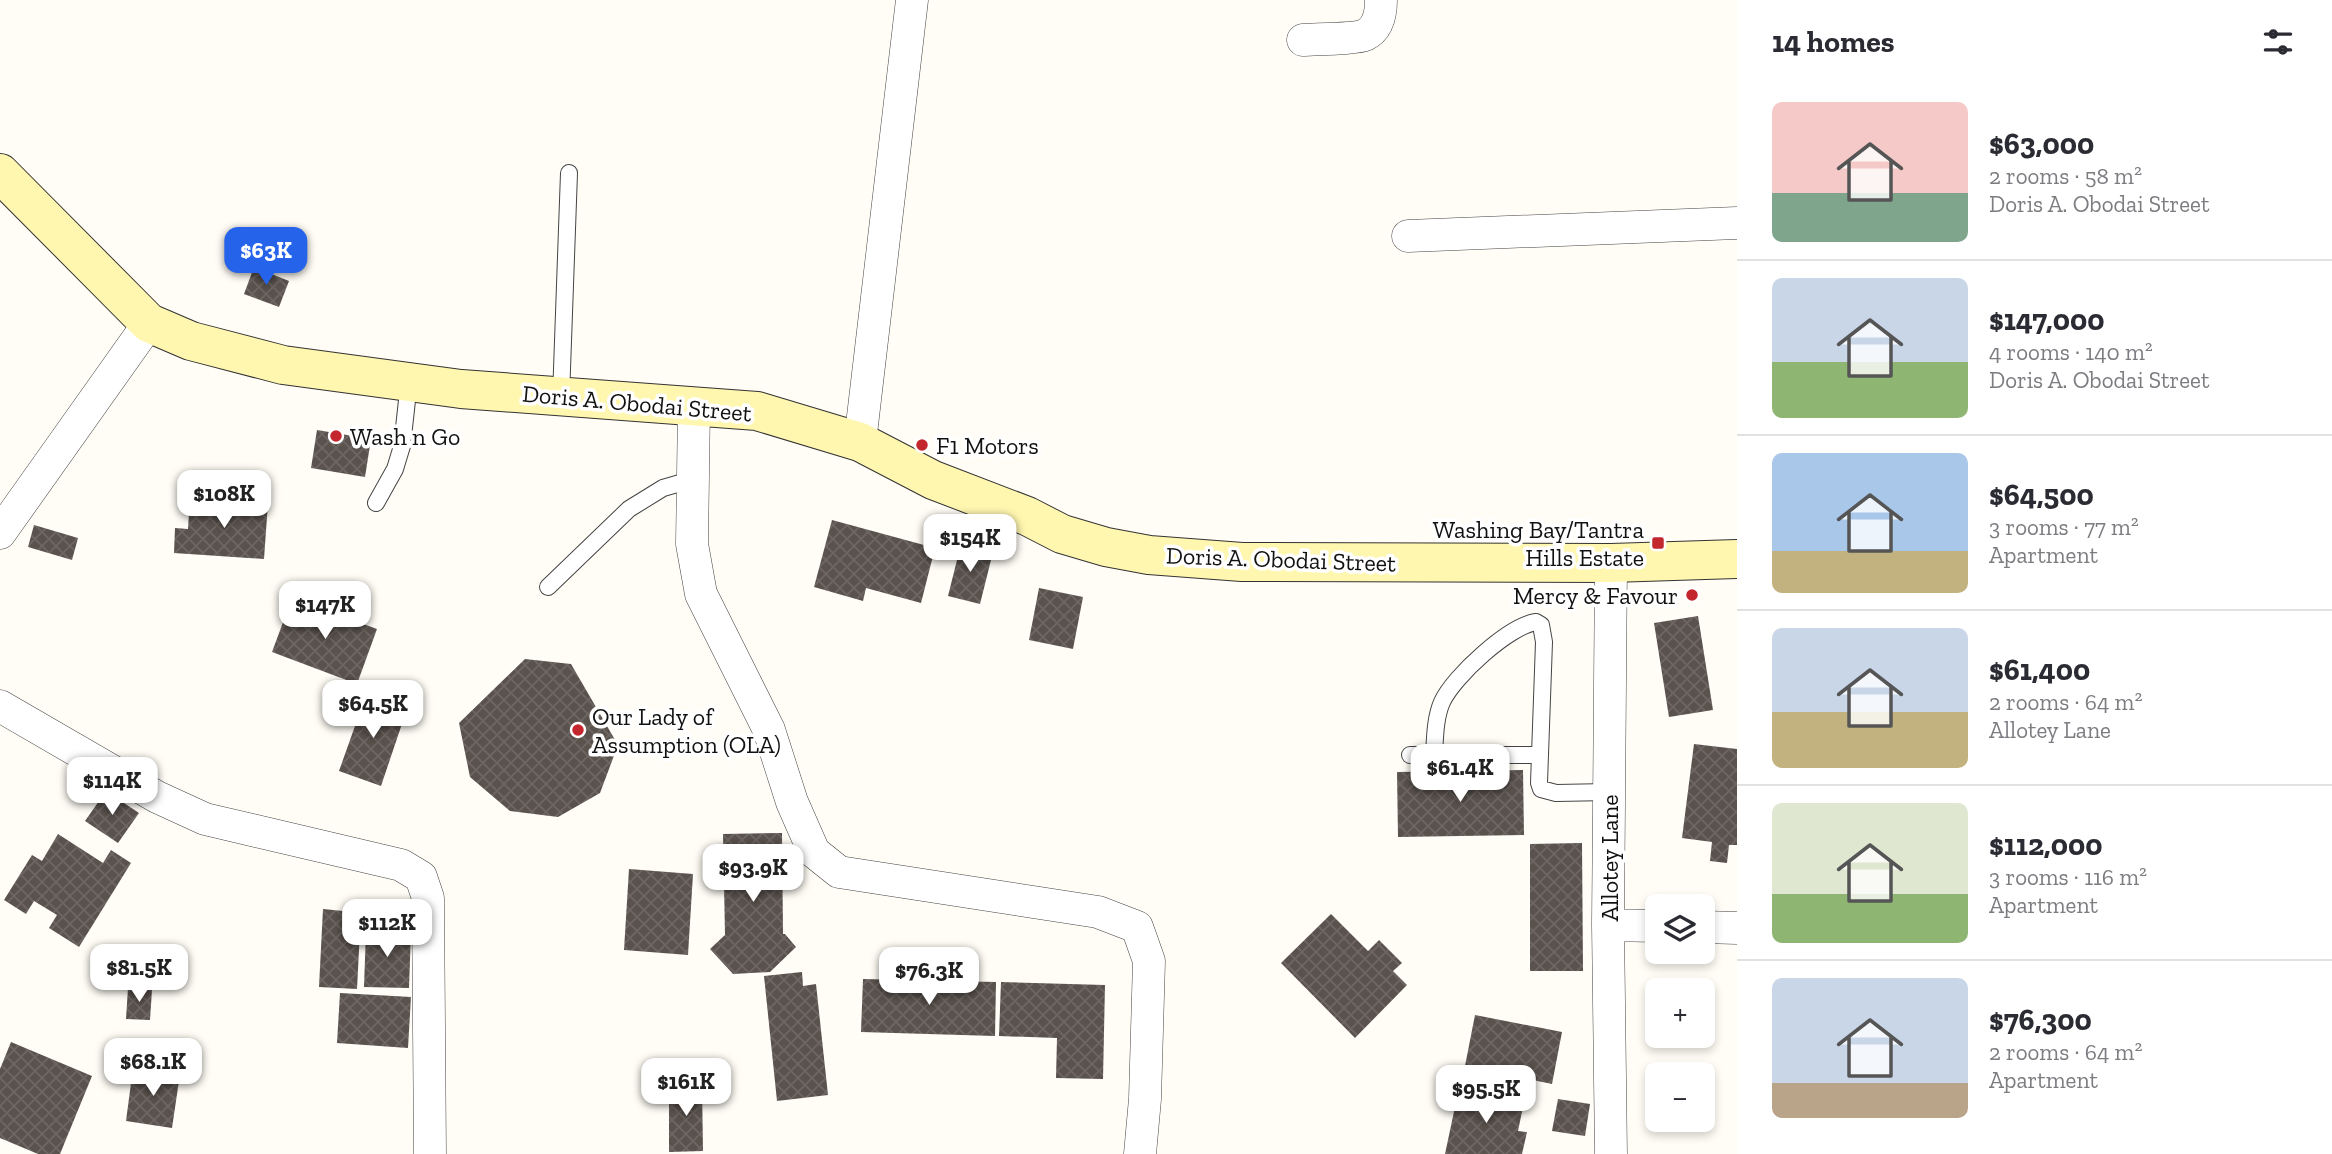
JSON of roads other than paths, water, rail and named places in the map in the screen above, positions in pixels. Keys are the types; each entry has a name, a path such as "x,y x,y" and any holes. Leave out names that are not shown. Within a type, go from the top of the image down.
{"street":[{"path":"860,442 912,0"},
{"path":"1303,40 1365,35 1381,16 1381,0"},
{"name":"Doris A. Obodai Street","path":"0,173 149,323 191,341 283,365 409,382 561,397 757,411 860,442 933,480 1027,516 1062,534 1149,555 1242,562 1611,562 1737,559"},
{"path":"1408,236 1737,223"},
{"path":"0,533 149,323"},
{"path":"694,407 692,544 701,594 769,730 792,802 814,852 839,872 1098,912 1137,928 1149,961 1145,1099 1140,1154"},
{"name":"Allotey Lane","path":"1611,562 1608,925 1611,1154"},
{"path":"0,706 157,797 205,819 401,865 421,877 428,898 430,1154"},
{"path":"1608,925 1645,926"},
{"path":"1715,927 1737,928"}],"lane":[{"path":"561,397 569,173"},
{"path":"376,503 395,469 402,446 409,382"},
{"path":"548,587 629,509 663,488 694,479"},
{"path":"1434,755 1436,722 1442,702 1454,682 1505,636 1524,624 1536,622 1541,625 1544,642 1539,783 1541,789 1556,793 1609,792"},
{"path":"1410,755 1540,755"}],"place":[{"name":"Wash n Go","path":"336,436"},
{"name":"F1 Motors","path":"922,445"},
{"name":"Washing Bay/Tantra Hills Estate","path":"1658,543"},
{"name":"Mercy & Favour","path":"1692,595"},
{"name":"Our Lady of Assumption (OLA)","path":"578,730"}]}
